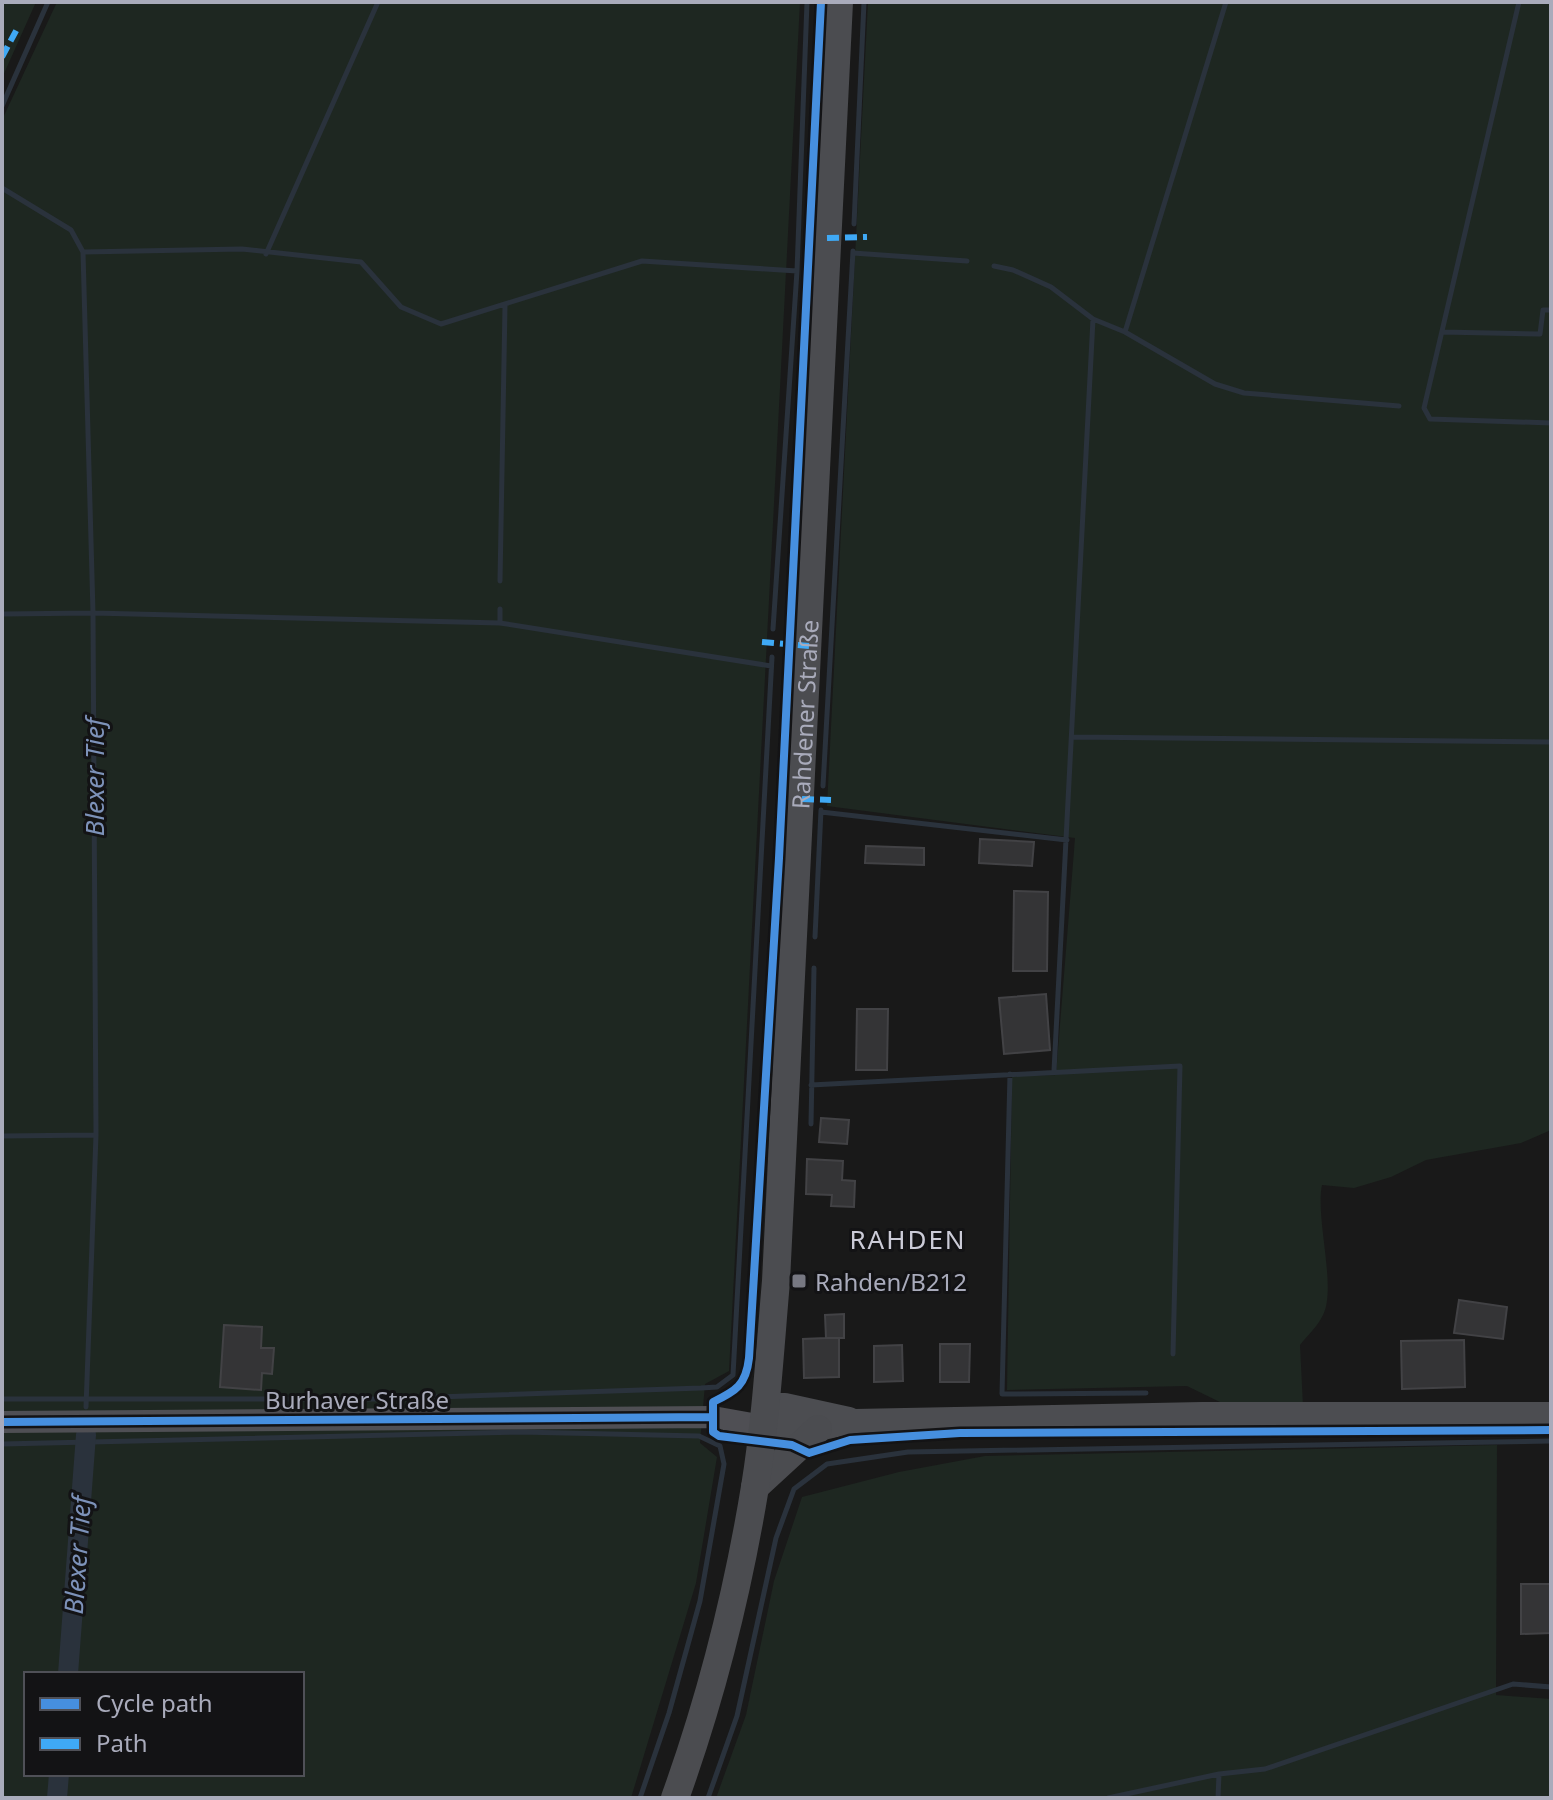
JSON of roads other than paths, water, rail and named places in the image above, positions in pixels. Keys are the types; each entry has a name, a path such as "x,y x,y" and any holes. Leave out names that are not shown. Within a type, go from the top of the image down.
{"main road":[{"name":"Rahdener Straße","path":"675,1798 707,1696 755,1487 764,1416 777,1268 839,2"},
{"name":"Burhaver Straße","path":"764,1416 785,1405 855,1421"},
{"name":"Burhaver Straße","path":"764,1416 818,1429 855,1421 1202,1414 1551,1414"},
{"path":"755,1487 818,1429"}],"street":[{"name":"Burhaver Straße","path":"2,1422 764,1416"}],"waterway":[{"name":"Blexer Tief","path":"2,106 48,2"},
{"path":"266,254 378,2"},
{"path":"773,629 797,271 807,2"},
{"path":"854,224 864,2"},
{"path":"1125,332 1226,2"},
{"path":"1519,2 1424,408 1430,419 1551,423"},
{"name":"Blexer Tief","path":"2,188 71,230 83,252 93,613 96,1135 86,1407"},
{"path":"83,252 242,249 361,262 401,307 441,324 642,261 797,271"},
{"path":"823,786 853,251"},
{"path":"853,253 967,261"},
{"path":"994,266 1013,270 1051,287 1093,319 1125,332 1215,384 1244,393 1399,406"},
{"path":"500,581 505,306"},
{"path":"1442,332 1540,334 1543,310 1551,310"},
{"path":"1054,1071 1093,319"},
{"path":"500,609 500,623"},
{"path":"2,614 93,613 500,623 771,666"},
{"path":"2,1399 379,1399 717,1387 733,1375 772,657"},
{"path":"1073,737 1551,742"},
{"path":"815,937 821,810"},
{"path":"821,812 1067,840"},
{"path":"811,1124 814,968"},
{"path":"811,1085 1180,1066 1173,1354"},
{"path":"1010,1074 1002,1394 1146,1393"},
{"path":"2,1136 96,1135"},
{"path":"2,1444 521,1432 699,1436 720,1446 724,1464 700,1601 669,1713 640,1798"},
{"name":"Blexer Tief","path":"68,1672 86,1435"},
{"path":"708,1798 737,1716 776,1538 794,1489 827,1464 908,1452 1551,1441"},
{"path":"1108,1798 1219,1774 1265,1769 1513,1684 1551,1687"},
{"path":"1218,1798 1219,1774"},
{"name":"Blexer Tief","path":"57,1798 59,1776"}],"place":[{"name":"Rahden/B212","path":"799,1281"}],"district":[{"name":"RAHDEN","path":"908,1239"}]}
